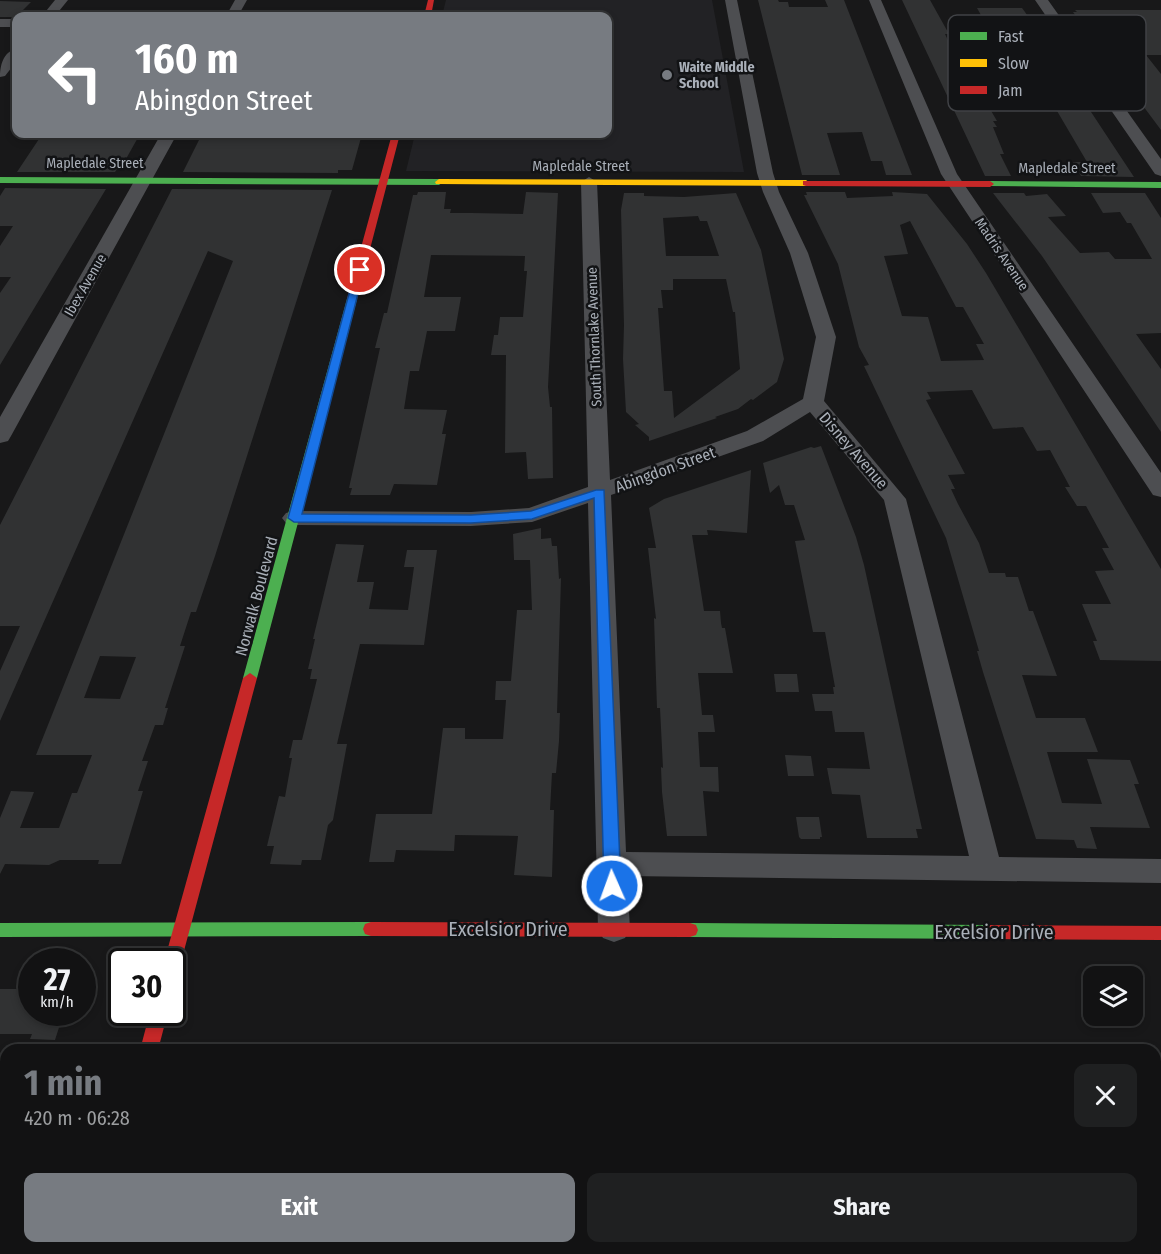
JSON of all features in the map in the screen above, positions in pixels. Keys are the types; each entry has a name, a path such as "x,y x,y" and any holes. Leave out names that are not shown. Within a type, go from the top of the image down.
{"street":[{"path":"52,12 62,0"},
{"name":"Disney Avenue","path":"731,0 768,183 800,253 826,337 813,402 896,499 987,868"},
{"name":"Madris Avenue","path":"875,0 949,174 1161,490"},
{"path":"1041,0 1052,15"},
{"path":"0,73 12,58"},
{"path":"1119,111 1161,171"},
{"name":"Ibex Avenue","path":"0,435 168,138"},
{"name":"Norwalk Boulevard","path":"176,948 294,518 395,138"},
{"name":"Mapledale Street","path":"0,180 1161,185"},
{"name":"South Thornlake Avenue","path":"589,182 614,929"},
{"name":"Abingdon Street","path":"294,518 471,519 532,515 755,436 813,402"},
{"path":"612,864 1161,871"},
{"name":"Excelsior Drive","path":"0,930 614,929 1161,933"},
{"path":"151,1044 155,1026"}],"shaded area":[{"name":"Waite Middle School","path":"446,0 712,0 744,172 406,171 414,138 612,138 612,12 443,12"}],"building":[{"path":"758,0 788,2 789,7 828,7 825,0 844,0 912,175 886,175 882,161 871,161 862,132 827,133 840,175 802,175"},
{"path":"902,0 930,0 948,32 945,34 948,40 948,98"},
{"path":"0,1 31,2 21,12 12,12 12,17 0,17"},
{"path":"977,8 1022,8 1027,15 981,15"},
{"path":"1075,10 1161,10 1161,55 1146,55 1146,15 1075,15 1073,12 1077,12"},
{"path":"1146,55 1161,74 1161,130 1146,110"},
{"path":"954,111 991,111 997,121 993,121 997,127 993,127 1004,154 1000,154 1011,176 985,176"},
{"path":"1057,111 1090,111 1134,177 1081,176 1073,162 1087,162"},
{"path":"138,138 122,166 119,166 115,172 17,172 39,139"},
{"path":"205,138 361,138 352,170 338,170 338,173 183,172 199,140"},
{"path":"5,188 106,189 0,365 0,293 11,277 0,277 0,246 13,226 0,226 0,196"},
{"path":"172,189 332,190 215,556 196,612 191,612 180,646 185,646 165,708 168,708 163,725 155,725 142,761 148,761 138,791 143,791 121,864 98,864 99,860 60,860 49,865 5,864 0,874 0,818 11,791 34,792 20,828 59,828 72,793 77,793 92,755 36,755 233,261 208,251 0,721 0,671 20,626 0,626 0,525","holes":["100,656 136,657 120,699 84,698"]},
{"path":"418,192 446,192 444,209 451,209 450,213 523,214 526,192 558,193 548,387 550,407 552,407 553,478 528,479 526,452 505,453 506,355 491,355 494,335 498,335 500,317 523,317 527,271 524,271 525,256 431,255 424,297 461,297 455,331 427,331 419,371 410,371 404,409 447,410 442,434 446,434 437,485 394,484 390,495 350,495 352,488 349,488 380,348 375,348 384,313 387,313 413,195 417,195"},
{"path":"806,192 845,192 847,198 893,196 892,192 927,194 967,244 986,273 1161,569 1161,661 1100,660 1093,641 1097,641 1082,604 1111,604 1095,571 1114,570 1102,548 1109,548 1086,506 1077,506 1065,487 1070,487 1050,450 1037,451 1023,427 993,429 972,390 927,392 931,399 926,400 965,474 948,475 955,489 951,489 979,543 989,573 1005,573 1006,577 1018,577 1029,611 1033,611 1057,676 1022,675 1036,718 1085,718 1098,752 1047,752 1062,803 1102,804 1087,759 1130,760 1139,784 1134,784 1150,828 1090,827 1097,849 1077,848 1074,840 1036,839 983,672 946,538 864,366 869,365 859,347 838,264 804,195 807,195","holes":["910,221 956,307 963,307 984,344 976,344 984,360 941,361 928,317 902,316 884,256 908,254 900,225"]},
{"path":"624,193 684,197 736,193 761,250 784,359 777,382 753,400 751,399 738,409 715,417 717,418 649,441 649,437 635,425 639,424 626,412 621,210","holes":["698,216 700,221 707,221 719,256 666,256 663,218","673,279 726,279 733,312 735,312 740,369 674,418 672,391 664,391 658,308 663,308 661,290 673,290"]},
{"path":"993,193 1024,193 1026,196 1047,194 1066,216 1048,217 1080,253 1109,252 1115,259 1152,259 1131,223 1127,223 1120,212 1103,213 1091,193 1145,193 1161,218 1161,333 1136,334 1161,369 1161,432 1042,256"},
{"path":"821,446 856,537 864,565 922,829 916,829 918,838 867,838 860,795 832,794 827,768 870,769 864,732 835,732 832,711 815,711 812,694 834,694 833,687 835,687 825,632 813,632 795,541 805,540 794,505 785,505 779,485 770,493 763,463 811,447"},
{"path":"751,470 747,533 707,530 708,535 692,535 704,611 720,611 733,673 698,673 702,715 713,715 715,732 698,732 700,767 718,767 719,792 703,791 707,836 667,836 662,792 660,708 657,708 654,618 656,619 648,548 656,548 649,508 664,499"},
{"path":"541,528 541,539 551,538 552,546 557,546 559,579 561,578 557,713 560,713 559,741 556,773 552,773 550,810 554,810 552,877 514,875 518,836 455,835 454,851 396,850 394,862 369,862 376,814 432,814 443,728 465,728 465,739 503,739 506,700 495,700 496,681 511,681 517,610 532,610 530,560 514,560 513,534"},
{"path":"336,544 364,545 357,582 374,582 369,609 408,610 414,567 404,567 407,550 437,550 424,645 360,644 337,744 347,744 333,820 328,825 321,860 302,860 301,865 270,864 274,846 267,846 279,796 285,797 293,740 302,740 317,679 310,679 312,669 308,669"},
{"path":"774,674 797,674 799,692 776,692"},
{"path":"785,755 811,756 814,776 788,776"},
{"path":"796,817 819,817 822,837 820,839 801,839"},
{"path":"0,989 18,989 18,1026 60,1026 55,1040 30,1039 32,1034 0,1034"}],"traffic: fast":[{"path":"0,180 439,182"},
{"path":"990,184 1161,185"},
{"path":"250,678 352,299"},
{"path":"0,930 371,929"},
{"path":"690,930 989,932"}],"traffic: slow":[{"path":"439,182 806,183"}],"traffic: jam":[{"path":"428,12 431,0"},
{"path":"352,299 395,138"},
{"path":"806,183 990,184"},
{"path":"176,948 250,678"},
{"path":"371,929 690,930"},
{"path":"989,932 1161,933"},
{"path":"151,1044 155,1026"}],"place":[{"name":"Waite Middle School","path":"667,75"}],"route":[{"path":"360,270 294,518 471,519 532,515 600,492 612,886"}]}
